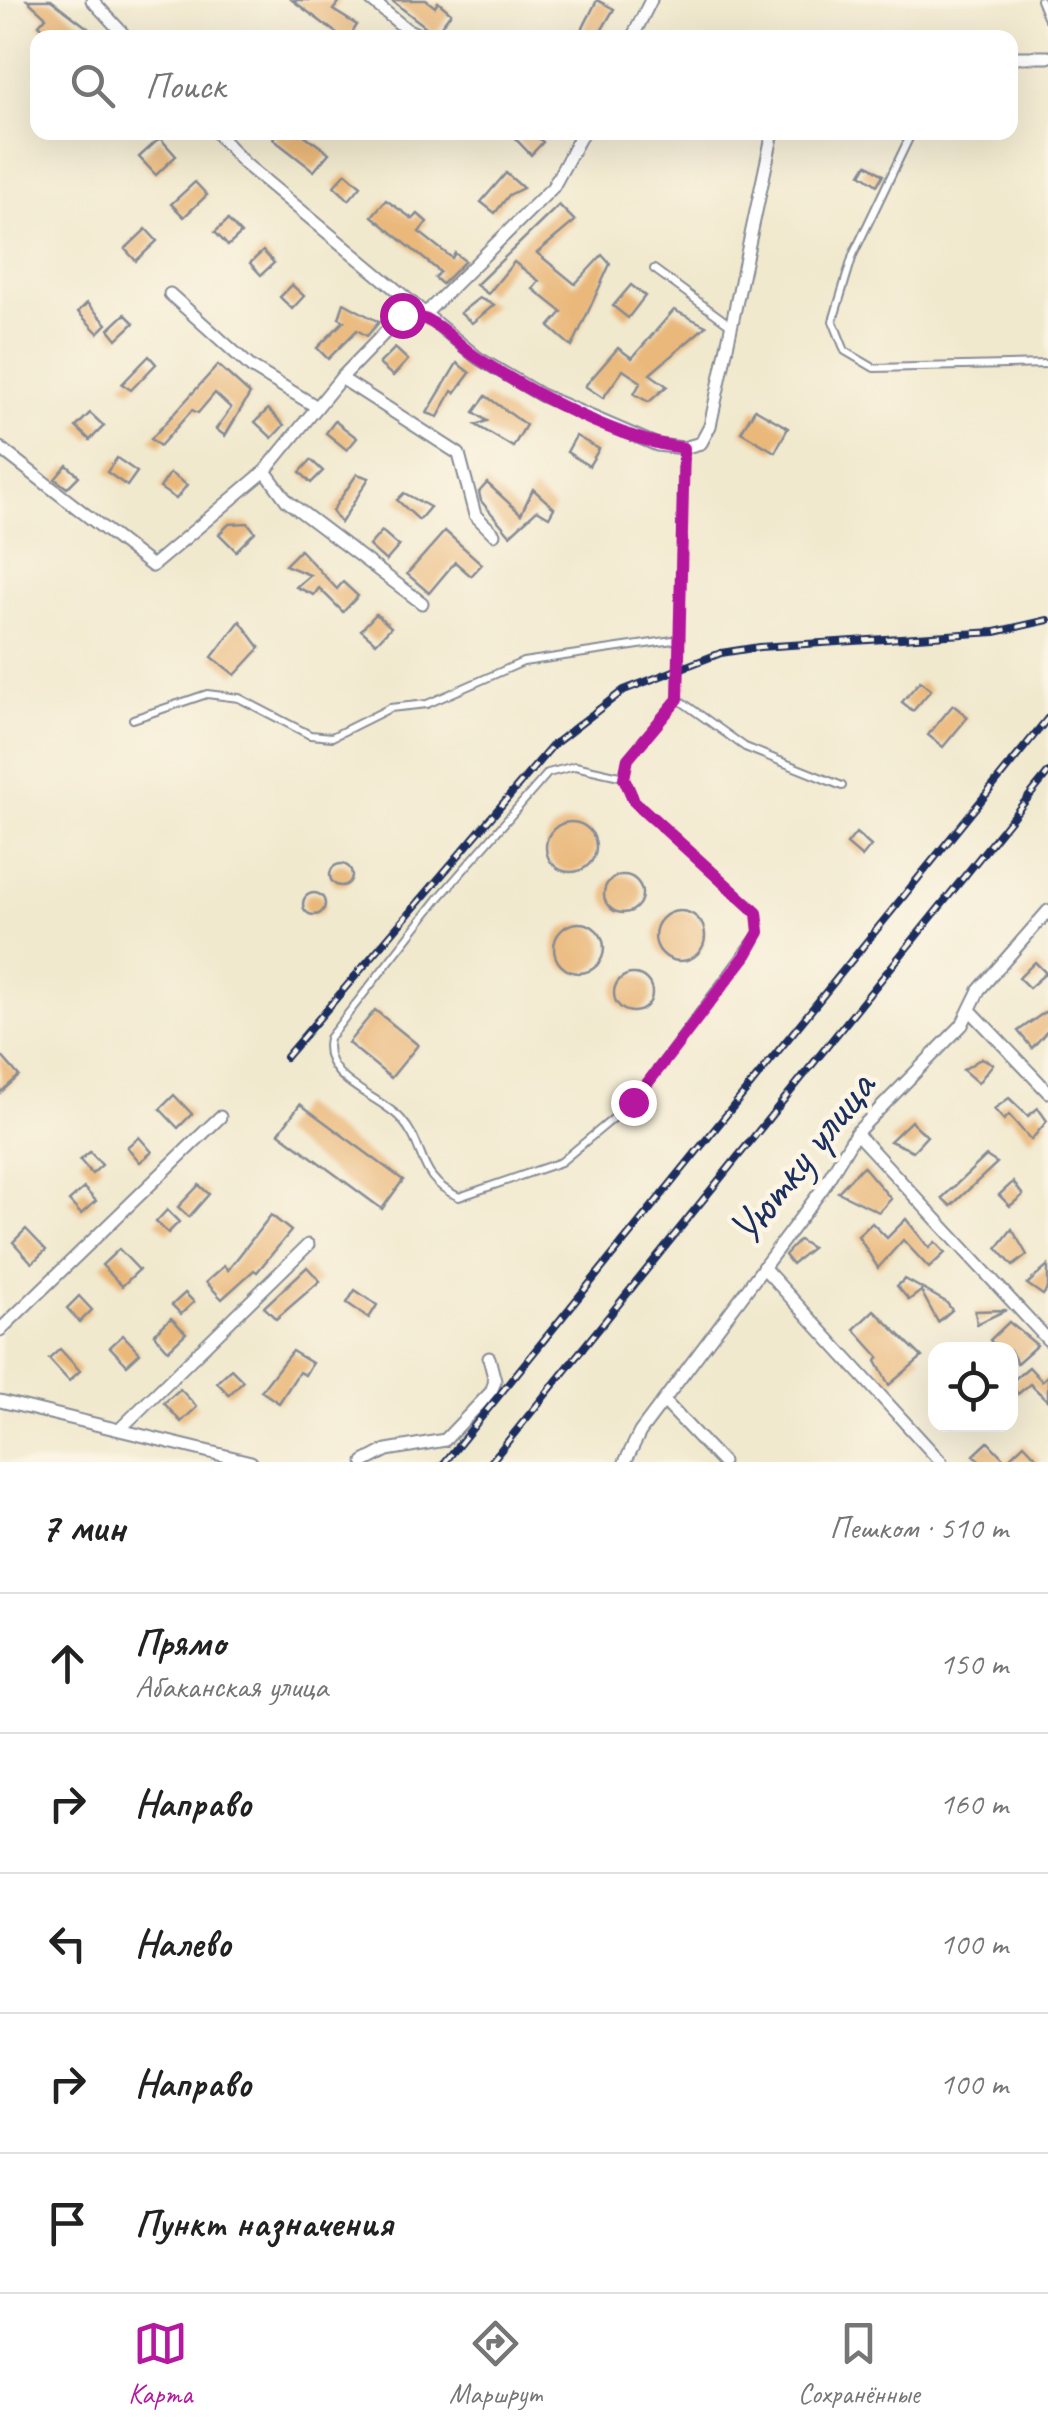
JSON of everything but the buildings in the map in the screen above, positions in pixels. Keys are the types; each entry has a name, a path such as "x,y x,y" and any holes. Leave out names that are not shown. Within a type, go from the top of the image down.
{"street":[{"path":"92,0 120,30"},
{"path":"371,0 408,30"},
{"path":"636,30 651,0"},
{"path":"1018,57 1048,56"},
{"path":"223,140 244,163 478,358 541,395 657,445 684,448 701,443 710,426 729,324 772,140"},
{"path":"0,448 152,566 265,471 341,378 402,315 424,315 553,187 579,140"},
{"path":"170,294 251,366 317,407"},
{"path":"341,378 459,454 475,515 494,534"},
{"path":"265,471 287,501 422,603"},
{"name":"Уютку улица","path":"625,1462 664,1401 856,1133 962,1025 979,990 1048,911"},
{"path":"970,1010 1048,1092"},
{"path":"0,1330 220,1117"},
{"path":"856,1133 1048,1340"},
{"path":"122,1427 308,1246"},
{"path":"763,1267 941,1462"},
{"path":"364,1462 387,1450 445,1440 491,1392 496,1381 489,1358"},
{"path":"0,1400 122,1427 251,1462"},
{"path":"664,1401 722,1462"}],"lane":[{"path":"1040,0 1048,19"},
{"path":"908,140 853,255 833,321 845,350 874,368 1048,364"},
{"path":"654,268 729,324"},
{"path":"624,778 575,766 548,773 438,900 365,998 329,1038 326,1052 337,1072 402,1120 436,1186 459,1197 560,1162 633,1102 746,955 759,932 757,913 634,801 624,778 628,759 678,699 684,448"},
{"path":"133,719 207,694 239,698 310,735 332,737 390,708 427,704 523,662 680,639"},
{"path":"678,699 746,746 842,786"}],"railway":[{"path":"286,1057 553,745 624,690 721,653 759,647 995,632 1048,620"},
{"path":"445,1462 1048,718"},
{"path":"491,1462 1048,773"}],"route":[{"path":"402,315 424,315 478,358 541,395 657,445 684,448 678,699 628,759 624,778 634,801 757,913 759,932 746,955 633,1102"}]}
